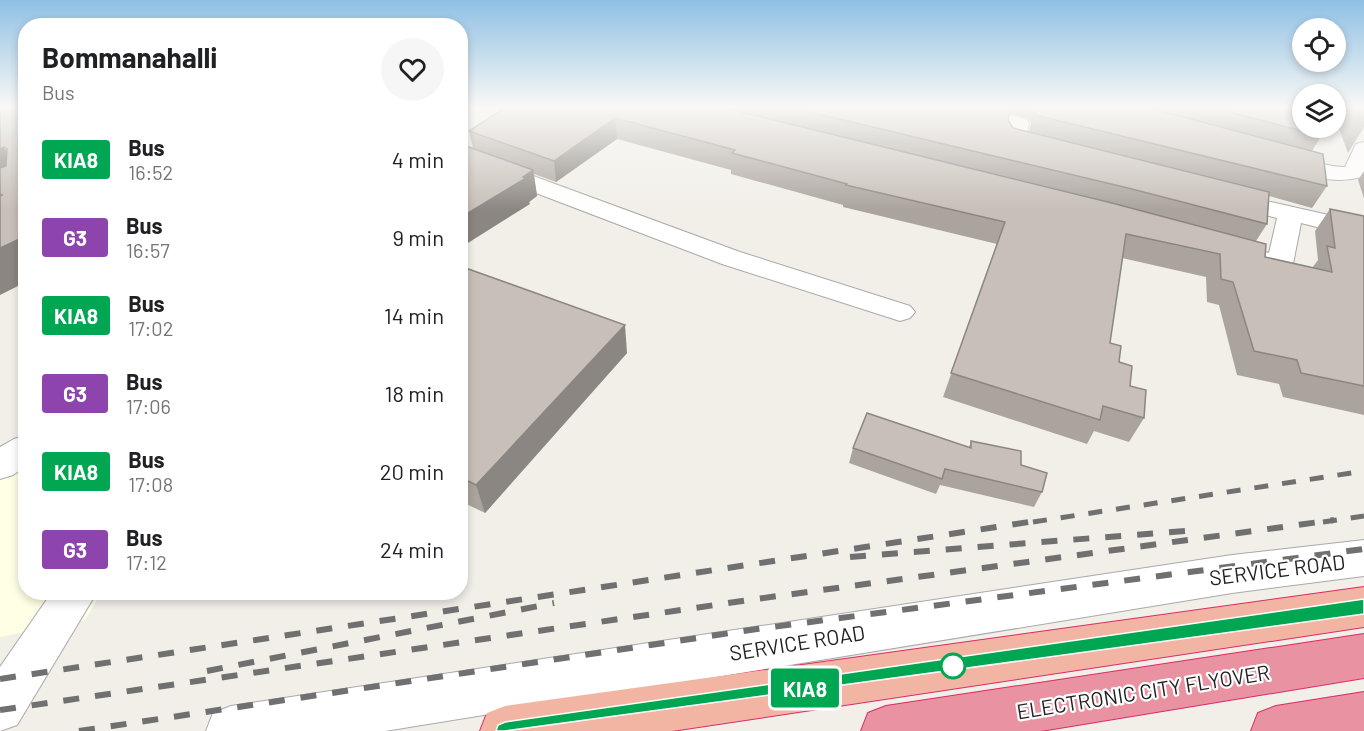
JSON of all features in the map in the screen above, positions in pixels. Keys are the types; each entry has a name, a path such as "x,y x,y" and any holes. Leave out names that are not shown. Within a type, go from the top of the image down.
{"highway":[{"path":"505,731 1364,607"},
{"name":"ELECTRONIC CITY FLYOVER","path":"886,731 1364,656"},
{"path":"1276,731 1364,717"}],"street":[{"path":"1015,141 1069,155"},
{"path":"1268,157 1324,172 1347,174 1354,172 1364,149"},
{"path":"468,163 731,258 900,312"},
{"path":"1245,202 1364,231"},
{"path":"1225,248 1280,264 1290,213"},
{"path":"0,465 18,453"},
{"name":"SERVICE ROAD","path":"231,731 1220,576 1364,558"},
{"path":"0,708 56,626 71,600"}],"shaded area":[{"path":"18,463 18,600 97,600 85,620 0,637 0,475"}],"building":[{"path":"0,141 18,141 18,240 0,248 0,196 2,195 0,194 0,168 6,166 7,149 4,147 0,149"},
{"path":"498,141 582,141 554,161"},
{"path":"702,141 860,141 1112,203 1266,244 1265,257 1332,272 1327,246 1335,248 1330,209 1364,216 1364,386 1301,373 1297,360 1254,351 1233,282 1221,279 1220,254 1126,234 1110,343 1121,346 1119,362 1132,366 1130,386 1146,390 1144,418 1103,406 1100,420 951,373 1005,222 846,185 732,153 735,150"},
{"path":"932,141 1065,141 1269,192 1267,224"},
{"path":"1142,141 1274,141 1323,154 1327,186"},
{"path":"468,147 533,170 523,177 526,178 468,213"},
{"path":"468,269 625,325 476,485 468,481"},
{"path":"867,413 971,448 971,441 1021,451 1021,465 1047,473 1042,492 945,469 942,479 853,448"}],"railway":[{"path":"1033,522 1364,471"},
{"path":"1323,522 1364,516"},
{"path":"0,679 1042,520"},
{"path":"0,710 749,600 1334,520"},
{"path":"850,557 1197,530"},
{"path":"79,731 757,629 1364,549"},
{"path":"207,671 554,603"}],"bus line":[{"name":"KIA8","path":"505,731 1364,607"}]}
